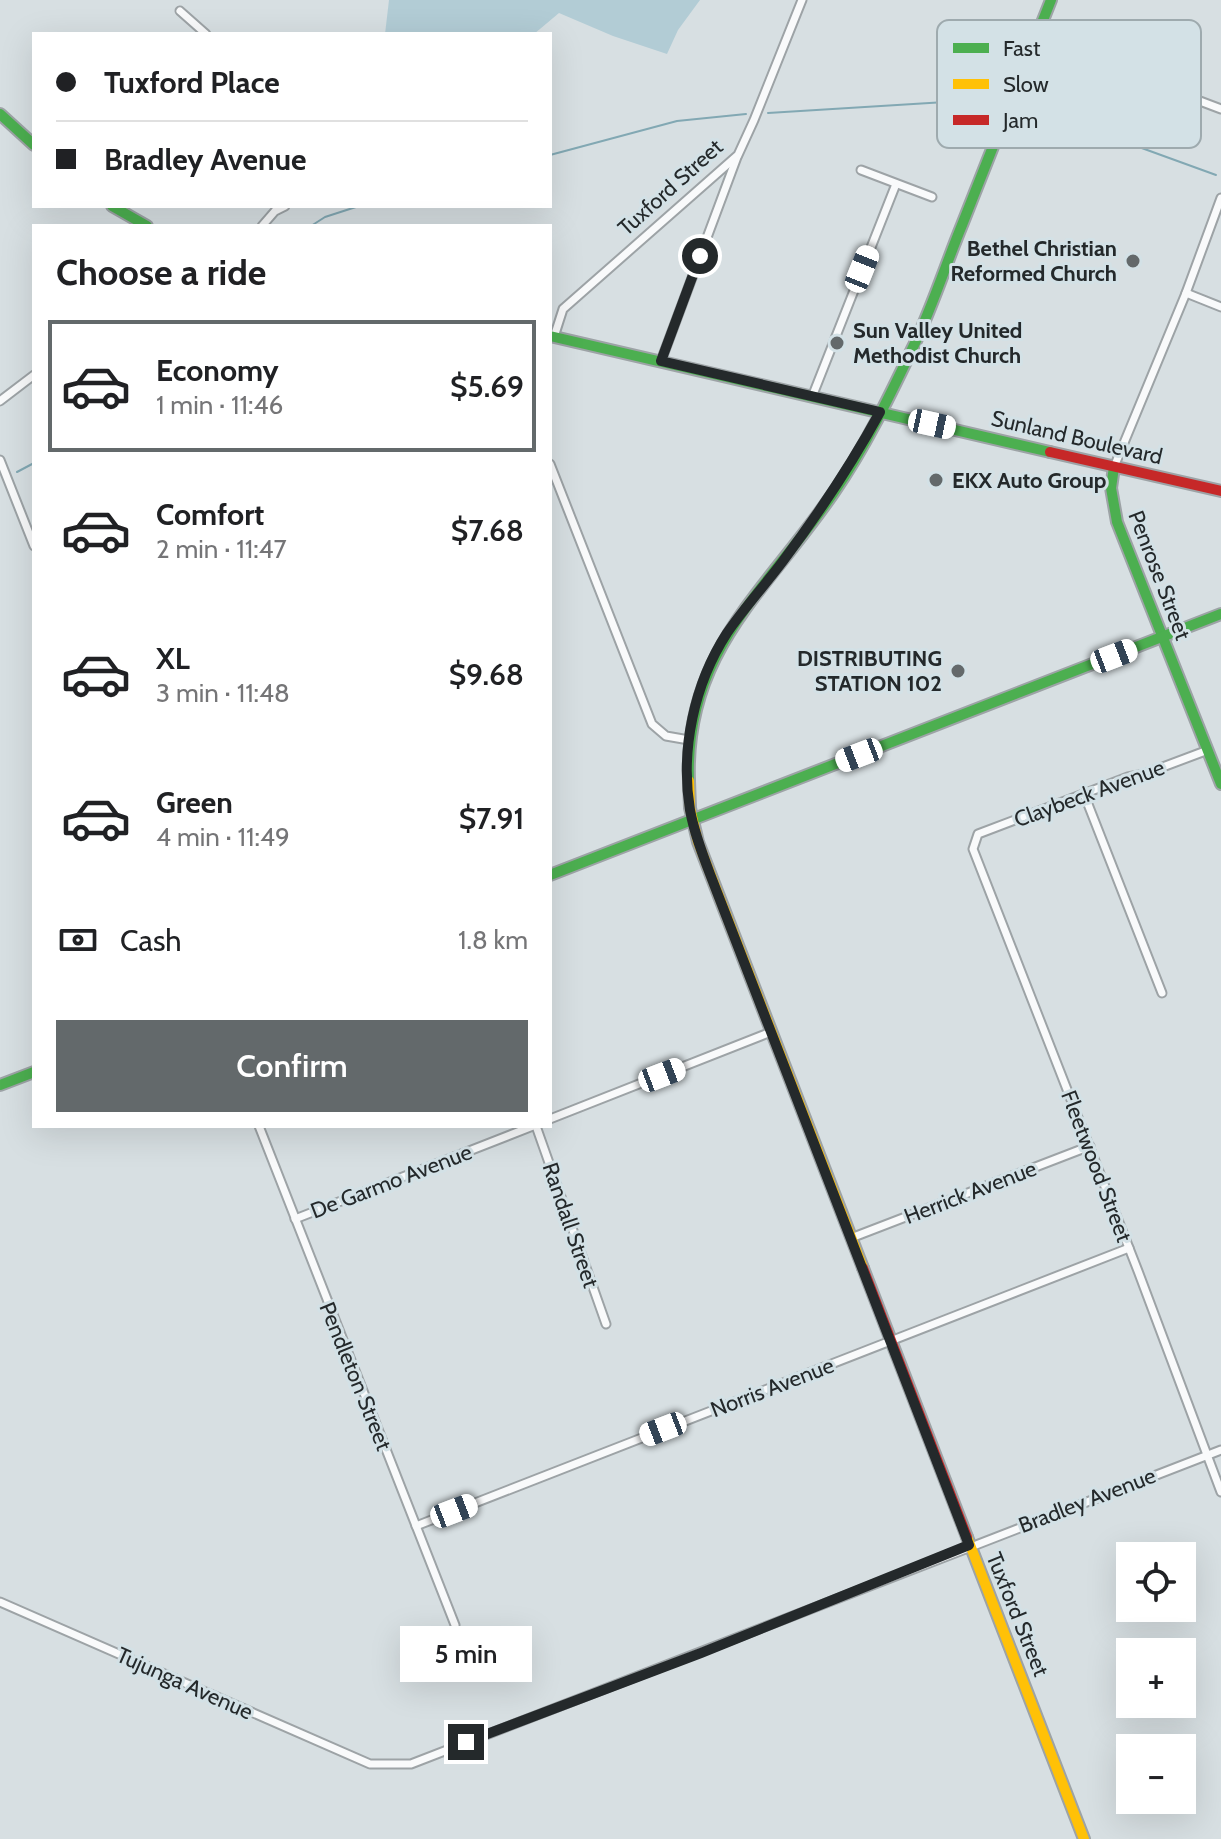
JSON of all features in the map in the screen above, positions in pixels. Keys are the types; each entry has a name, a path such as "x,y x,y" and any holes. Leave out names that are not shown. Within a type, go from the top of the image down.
{"main road":[{"name":"Tuxford Street","path":"1043,20 1051,0"},
{"path":"0,114 32,143"},
{"name":"Tuxford Street","path":"992,148 916,340 880,412 835,491 718,649 698,698 689,740 688,768 692,820 698,842 1084,1839"},
{"path":"116,208 144,224"},
{"name":"Sunland Boulevard","path":"552,337 1221,491"},
{"name":"Penrose Street","path":"1114,467 1112,506 1221,784"},
{"path":"552,874 1221,614"},
{"path":"0,1085 32,1073"}],"street":[{"name":"Tuxford Street","path":"552,337 563,309 738,155 802,0"},
{"path":"180,11 204,32"},
{"path":"1201,101 1221,109"},
{"path":"661,361 738,155"},
{"path":"861,170 932,197"},
{"path":"812,397 896,184"},
{"name":"Penrose Street","path":"1114,467 1186,293 1221,198"},
{"path":"1186,293 1221,307"},
{"path":"0,401 32,377"},
{"path":"0,460 32,541"},
{"path":"552,469 652,724 666,736 689,740"},
{"name":"Claybeck Avenue","path":"974,840 978,834 1208,750"},
{"path":"1084,794 1162,993"},
{"name":"Fleetwood Street","path":"974,840 973,849 1221,1492"},
{"path":"552,1118 771,1032"},
{"name":"Pendleton Street","path":"260,1128 455,1625"},
{"name":"De Garmo Avenue","path":"295,1219 530,1128"},
{"name":"Randall Street","path":"536,1128 606,1324"},
{"name":"Herrick Avenue","path":"851,1238 1090,1146"},
{"name":"Norris Avenue","path":"416,1526 1129,1248"},
{"name":"Bradley Avenue","path":"370,1764 411,1764 701,1653 969,1545 1221,1450"},
{"name":"Tujunga Avenue","path":"0,1602 370,1764"}],"shaded area":[{"path":"389,0 700,0 678,30 667,54 559,13 536,32 385,32"}],"waterway":[{"path":"768,113 937,103"},
{"path":"552,154 677,121 746,114"},
{"path":"1142,148 1216,175"},
{"path":"314,224 353,208"},
{"path":"17,472 32,464"}],"traffic: fast":[{"path":"1043,20 1051,0"},
{"path":"0,114 32,143"},
{"path":"689,781 691,735 700,694 715,658 734,624 834,492 857,456 928,314 992,148"},
{"path":"116,208 144,224"},
{"path":"552,336 1050,452"},
{"path":"1114,467 1111,488 1117,522 1221,784"},
{"path":"552,874 1221,614"},
{"path":"0,1085 32,1073"}],"traffic: slow":[{"path":"689,781 690,808 698,842 863,1268"},
{"path":"967,1537 1084,1839"}],"traffic: jam":[{"path":"1050,452 1221,491"},
{"path":"863,1268 967,1537"}],"place":[{"name":"Bethel Christian Reformed Church","path":"1133,261"},
{"name":"Sun Valley United Methodist Church","path":"837,343"},
{"name":"EKX Auto Group","path":"936,480"},
{"name":"DISTRIBUTING STATION 102","path":"958,671"}],"route":[{"path":"466,1742 701,1653 969,1545 710,874 698,842 689,803 691,728 709,667 734,624 835,491 880,412 661,361 700,256"}]}
